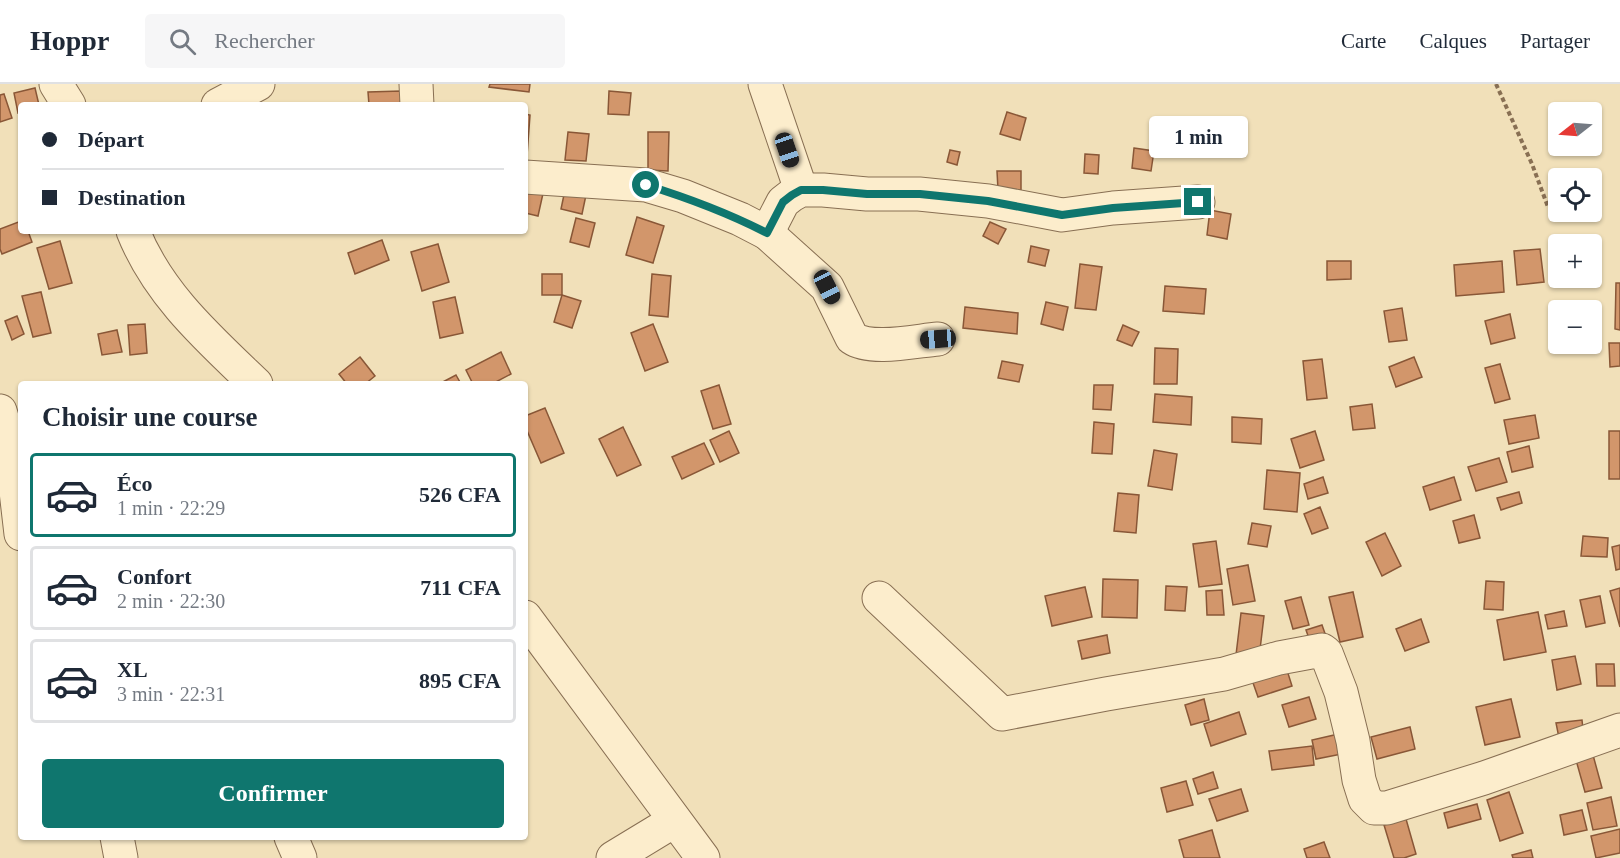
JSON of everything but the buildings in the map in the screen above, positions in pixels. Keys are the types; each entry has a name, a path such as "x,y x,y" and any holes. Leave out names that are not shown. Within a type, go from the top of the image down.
{"street":[{"path":"56,84 67,102"},
{"path":"224,102 258,84"},
{"path":"416,84 417,102"},
{"path":"765,84 801,190"},
{"path":"528,177 646,185 683,196 740,219 767,233 827,287 852,338 858,342 869,345 938,339"},
{"path":"767,233 783,202 801,190 920,194 988,201 1062,215 1113,208 1198,202"},
{"path":"135,234 161,285 190,319 253,381"},
{"path":"0,411 11,448 18,508"},
{"path":"879,598 1002,714 1224,674 1279,658 1322,650 1326,653 1341,692 1365,800 1374,808 1387,808 1484,778 1620,730"},
{"path":"528,621 703,858"},
{"path":"613,858 674,821"},
{"path":"118,840 121,858"},
{"path":"292,840 300,858"}],"path":[{"path":"1496,84 1532,164 1548,207"}],"route":[{"path":"646,185 683,196 740,219 767,233 783,202 801,190 920,194 988,201 1062,215 1113,208 1198,202"}]}
